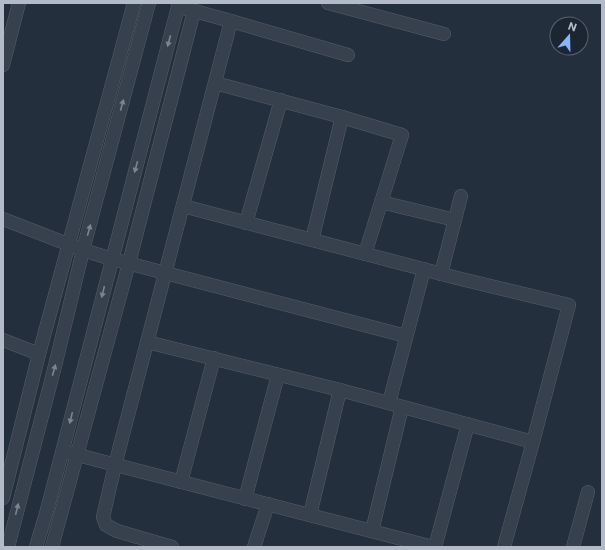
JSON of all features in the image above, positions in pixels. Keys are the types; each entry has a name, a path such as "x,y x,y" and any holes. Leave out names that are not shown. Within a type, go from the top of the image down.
{"street":[{"path":"3,65 5,48 19,3"},
{"path":"3,498 7,464 39,354 134,3"},
{"path":"8,547 83,250 149,3"},
{"path":"328,3 444,34"},
{"path":"36,547 178,5 194,11 348,55"},
{"path":"52,547 129,263 194,11"},
{"path":"172,547 117,531 106,525 103,517 115,465 231,21"},
{"path":"215,83 281,100 402,135 365,254"},
{"path":"246,223 281,100"},
{"path":"312,240 342,117"},
{"path":"441,274 461,196"},
{"path":"381,202 455,220"},
{"path":"183,206 441,274 569,305 504,547"},
{"path":"3,219 69,245 112,259 406,336"},
{"path":"372,531 406,336 424,269"},
{"path":"3,340 39,354"},
{"path":"147,342 340,390 533,442"},
{"path":"181,482 214,358"},
{"path":"245,499 278,375"},
{"path":"310,515 340,390"},
{"path":"62,451 434,547 468,424"},
{"path":"7,464 28,467"},
{"path":"573,547 588,492"},
{"path":"254,547 268,504"}]}
